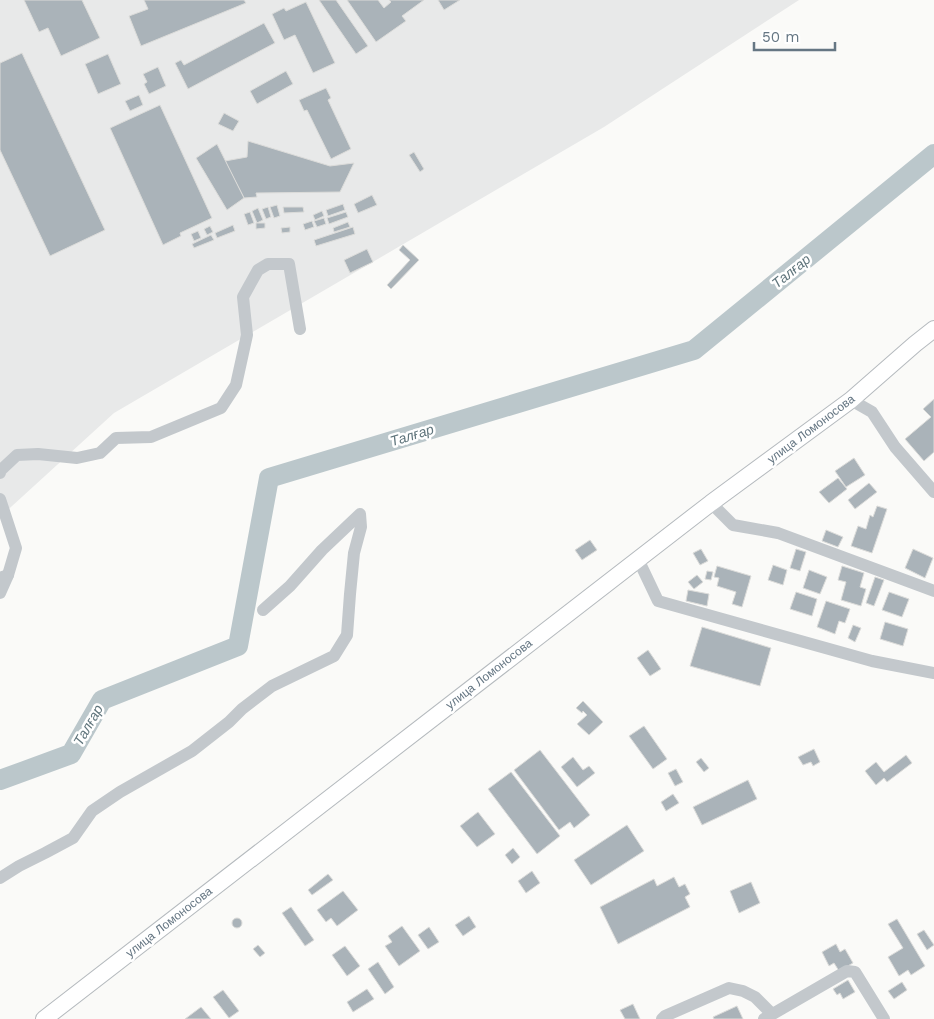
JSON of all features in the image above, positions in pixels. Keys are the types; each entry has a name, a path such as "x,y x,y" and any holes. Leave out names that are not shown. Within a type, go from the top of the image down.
{"main road":[{"name":"улица Ломоносова","path":"44,1019 711,503 851,400 934,329"}],"street":[{"path":"0,473 17,455 38,454 76,458 100,453 116,438 151,437 221,408 236,385 247,335 243,296 258,270 268,264 290,264 300,329"},
{"path":"851,400 872,412 895,447 934,492"},
{"path":"0,499 16,548 4,577 0,593"},
{"path":"711,503 733,525 778,532 934,591"},
{"path":"0,878 18,866 73,838 92,811 128,787 192,751 272,686 334,656 347,635 354,553 361,526 360,514 322,550 290,586 263,610"},
{"path":"638,559 658,601 872,661 934,673"},
{"path":"662,1019 729,988 744,991 755,997 768,1016 847,971 855,972 884,1019"}],"shaded area":[{"path":"0,0 799,0 604,127 114,413 0,517"}],"building":[{"path":"24,0 82,0 100,38 61,56 48,28 39,32"},
{"path":"144,0 244,0 246,3 141,46 129,16 148,9"},
{"path":"319,0 336,0 368,46 356,54"},
{"path":"347,0 378,0 384,8 391,2 389,0 424,0 402,16 406,21 376,42"},
{"path":"438,0 460,0 444,10"},
{"path":"306,2 335,63 313,73 295,35 284,40 272,14 284,8 286,11"},
{"path":"264,23 275,43 188,89 175,63 181,60 184,65"},
{"path":"22,53 105,230 50,256 0,150 0,63"},
{"path":"108,54 121,84 98,94 85,64"},
{"path":"158,67 166,86 149,94 144,84 147,82 143,74"},
{"path":"286,71 293,84 257,104 250,91"},
{"path":"326,88 331,98 328,100 351,149 331,159 307,110 304,111 299,100"},
{"path":"139,95 143,105 130,111 125,101"},
{"path":"160,105 212,218 180,233 181,236 163,245 110,128"},
{"path":"224,113 239,121 233,131 218,124"},
{"path":"248,141 330,166 354,163 340,192 256,193 257,197 244,198 225,161 247,157"},
{"path":"217,144 244,198 227,210 196,158"},
{"path":"414,152 424,169 420,172 409,155"},
{"path":"372,195 377,205 358,213 354,204"},
{"path":"343,204 345,210 328,216 326,210"},
{"path":"277,205 280,216 274,218 270,207"},
{"path":"268,207 271,217 266,219 262,209"},
{"path":"283,207 303,207 304,212 284,213"},
{"path":"258,208 263,220 257,223 252,211"},
{"path":"322,211 324,216 315,220 313,215"},
{"path":"250,212 254,223 248,225 244,214"},
{"path":"346,212 348,217 329,224 327,218"},
{"path":"324,218 326,224 317,227 314,221"},
{"path":"312,221 314,227 305,230 303,224"},
{"path":"348,222 350,227 334,232 333,228"},
{"path":"256,223 265,223 265,228 256,229"},
{"path":"233,225 235,231 217,238 215,233"},
{"path":"210,226 213,232 207,235 204,229"},
{"path":"290,227 290,232 282,233 281,228"},
{"path":"353,227 355,234 316,246 314,240"},
{"path":"198,231 201,238 194,241 191,234"},
{"path":"211,235 214,240 194,248 192,244"},
{"path":"403,245 419,260 391,289 387,285 410,260 399,250"},
{"path":"367,249 373,262 350,273 344,260"},
{"path":"934,399 934,452 924,461 905,439 931,417 923,409"},
{"path":"854,458 865,475 846,487 835,471"},
{"path":"838,478 847,489 829,503 819,492"},
{"path":"869,483 877,492 855,509 848,500"},
{"path":"877,506 887,509 872,553 851,546 858,526 866,529 870,515 873,517"},
{"path":"826,530 843,537 838,547 822,541"},
{"path":"590,540 597,550 582,560 575,550"},
{"path":"701,549 708,561 700,565 693,553"},
{"path":"796,549 806,552 800,571 790,568"},
{"path":"913,549 933,558 925,578 905,568"},
{"path":"773,565 787,570 783,585 768,580"},
{"path":"717,566 751,576 742,607 732,604 736,592 717,586 719,578 714,577"},
{"path":"842,566 864,573 860,587 866,589 861,606 841,600 846,582 838,580"},
{"path":"809,570 827,577 820,594 803,588"},
{"path":"707,571 713,572 711,580 705,579"},
{"path":"697,575 703,582 694,589 688,582"},
{"path":"875,577 884,580 874,606 866,603"},
{"path":"688,590 709,594 707,606 686,601"},
{"path":"796,592 817,599 812,616 790,609"},
{"path":"889,592 909,599 902,617 882,610"},
{"path":"826,601 850,609 845,623 839,621 835,634 817,627"},
{"path":"885,622 908,629 903,646 880,639"},
{"path":"853,625 861,628 855,642 848,638"},
{"path":"702,627 771,648 760,686 690,666"},
{"path":"648,650 661,669 650,676 637,658"},
{"path":"583,701 603,722 589,735 577,724 587,715 576,708"},
{"path":"644,726 667,759 653,769 629,736"},
{"path":"814,749 820,762 813,766 811,762 803,765 798,757"},
{"path":"540,750 590,815 574,828 570,822 559,830 514,770"},
{"path":"906,755 912,763 887,782 884,778 876,785 865,771 876,762 884,772"},
{"path":"573,757 583,770 589,766 595,773 577,787 561,767"},
{"path":"701,758 709,768 704,772 696,762"},
{"path":"676,769 683,782 675,786 668,773"},
{"path":"511,772 560,836 537,854 488,789"},
{"path":"748,780 757,799 702,825 693,807"},
{"path":"673,794 679,803 666,811 661,802"},
{"path":"478,812 495,834 477,847 460,826"},
{"path":"627,825 644,851 591,885 574,860"},
{"path":"513,848 520,857 512,864 505,855"},
{"path":"532,871 540,883 526,893 518,881"},
{"path":"328,874 333,880 312,895 308,890"},
{"path":"674,877 679,887 685,884 690,894 685,897 690,907 618,944 600,907 654,879 657,886"},
{"path":"751,882 760,903 739,913 730,891"},
{"path":"343,891 358,910 337,926 331,918 326,922 317,910"},
{"path":"291,907 314,940 305,946 282,913"},
{"path":"469,916 476,927 463,936 455,925"},
{"path":"235,918 239,918 242,923 239,928 235,928 232,925 232,921"},
{"path":"897,919 925,966 911,975 908,970 899,976 888,957 903,948 888,924"},
{"path":"402,926 420,951 399,966 385,946 392,942 388,936"},
{"path":"429,927 439,942 428,949 418,935"},
{"path":"924,930 934,945 927,950 917,934"},
{"path":"836,944 840,952 845,949 853,963 839,971 834,963 829,966 822,952"},
{"path":"258,945 265,953 260,957 253,949"},
{"path":"345,946 360,966 347,976 332,955"},
{"path":"378,962 394,987 385,994 368,969"},
{"path":"848,980 855,992 843,999 840,993 837,995 833,989"},
{"path":"902,982 907,990 894,999 888,991"},
{"path":"367,989 374,999 353,1012 347,1002"},
{"path":"223,990 239,1011 229,1018 213,997"},
{"path":"633,1004 640,1019 625,1019 620,1010"},
{"path":"737,1006 743,1019 714,1019 713,1017"},
{"path":"201,1007 211,1019 185,1019"}],"waterway":[{"name":"Талғар","path":"0,780 71,754 102,700 238,646 269,478 694,350 934,154"}]}
